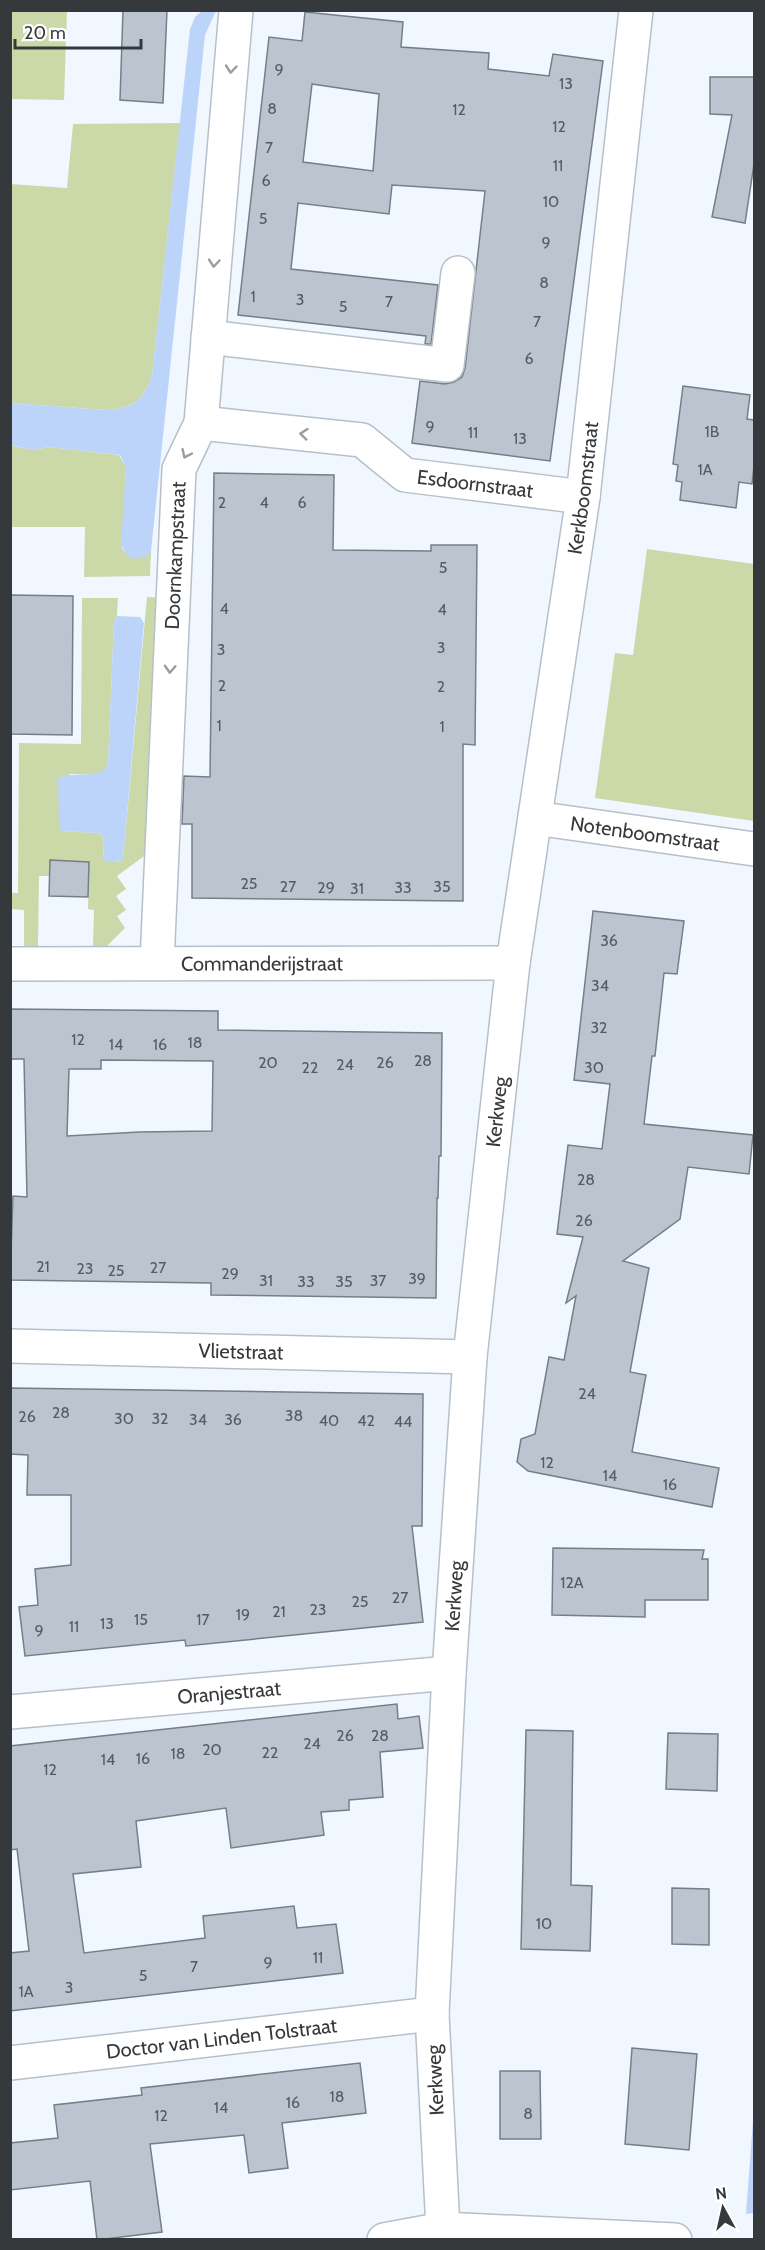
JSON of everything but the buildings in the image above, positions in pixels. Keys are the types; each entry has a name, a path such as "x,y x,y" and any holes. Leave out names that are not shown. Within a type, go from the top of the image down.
{"street":[{"name":"Doornkampstraat","path":"157,963 179,470 201,423 236,10"},
{"name":"Kerkboomstraat","path":"513,963 583,497 636,10"},
{"path":"208,336 447,364 458,273"},
{"name":"Esdoornstraat","path":"201,423 362,440 405,475 583,497"},
{"name":"Notenboomstraat","path":"536,818 754,849"},
{"name":"Commanderijstraat","path":"10,963 513,963"},
{"name":"Kerkweg","path":"443,2229 432,2014 449,1673 470,1357 513,963"},
{"name":"Vlietstraat","path":"10,1346 470,1357"},
{"name":"Oranjestraat","path":"10,1712 449,1673"},
{"name":"Doctor van Linden Tolstraat","path":"10,2062 432,2014"},
{"path":"384,2240 443,2229 675,2240"}],"green space":[{"path":"11,10 67,11 64,100 11,99"},
{"path":"180,123 152,376 145,392 130,405 106,410 11,403 10,184 67,188 73,124"},
{"path":"10,445 33,450 49,447 119,455 126,467 122,548 125,553 146,557 151,551 150,576 84,577 85,527 11,527"},
{"path":"647,549 754,564 754,821 595,798 615,653 633,655"},
{"path":"147,597 163,598 151,851 117,876 126,889 116,896 126,910 117,916 125,928 107,946 93,947 94,910 88,909 89,862 50,860 50,876 39,876 38,946 24,946 24,910 11,909 11,893 18,893 19,743 81,744 82,598 118,598 117,616 114,621 108,764 97,773 70,774 62,831 102,835 103,860 117,862 123,859"}],"water":[{"path":"203,10 216,11 205,35 151,551 146,557 132,559 125,553 121,544 126,467 120,455 49,447 33,450 11,445 11,403 106,410 130,405 145,392 152,376 190,29 195,17"},
{"path":"117,616 140,617 144,623 123,859 108,862 103,860 102,835 59,829 58,778 93,774 105,769 108,764 114,621"},
{"path":"754,2107 754,2213 746,2214"}]}
